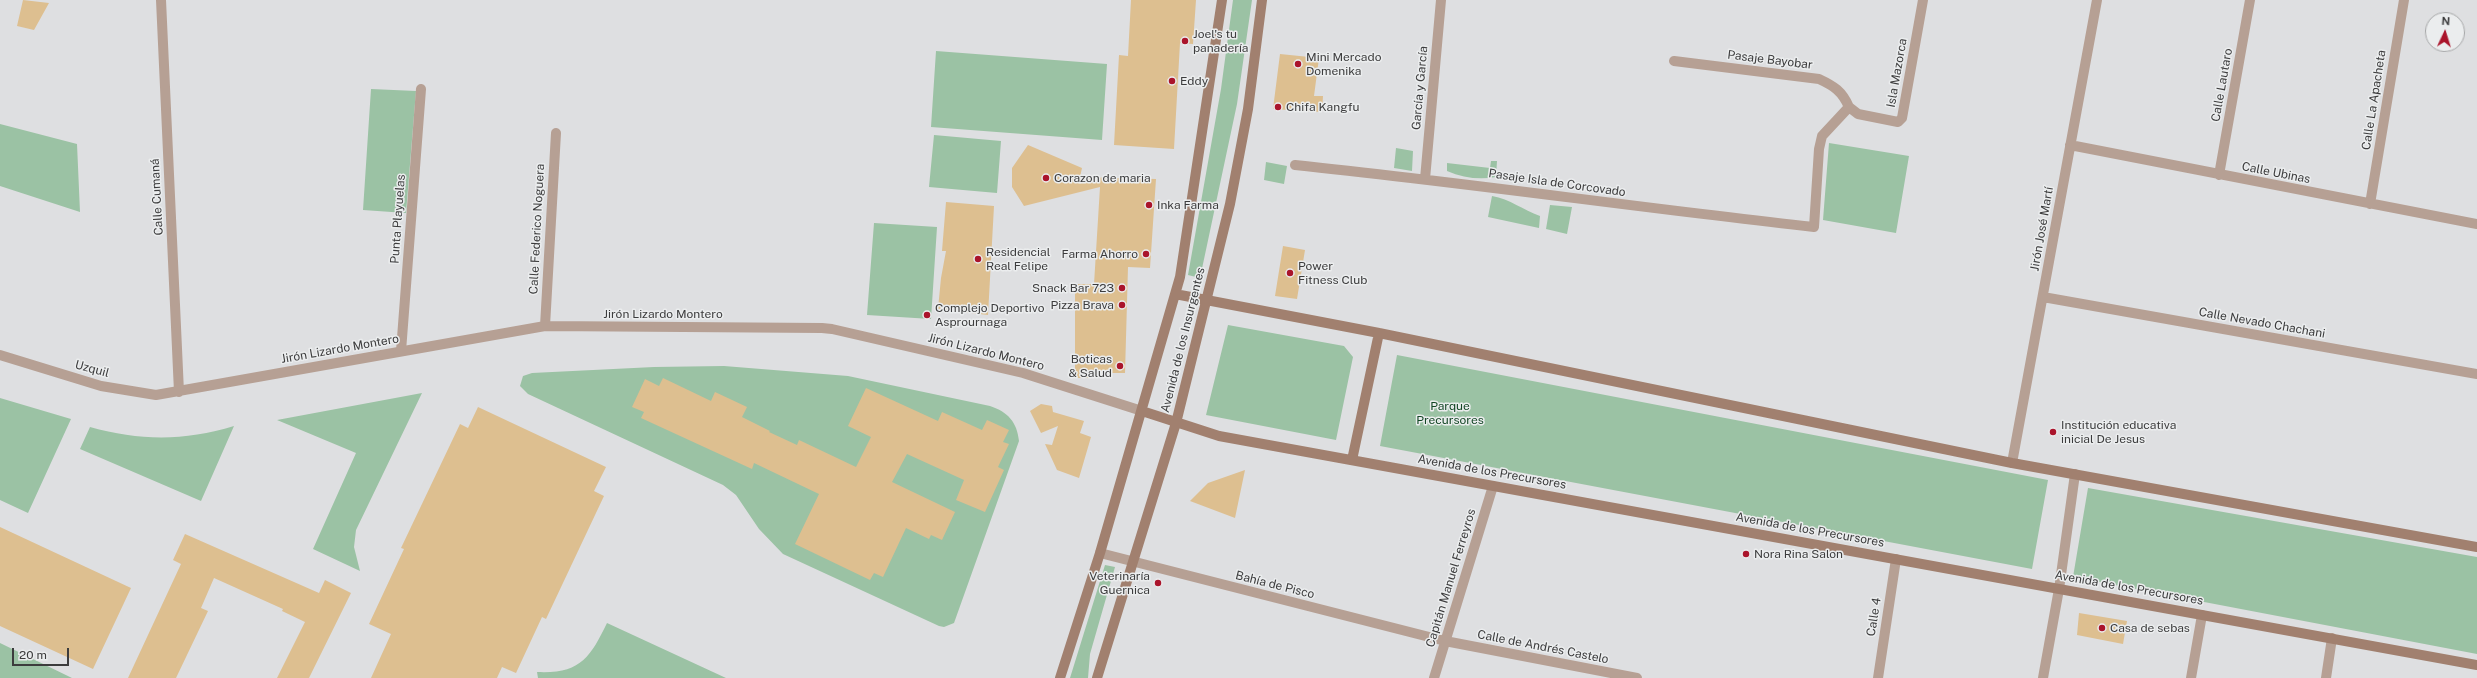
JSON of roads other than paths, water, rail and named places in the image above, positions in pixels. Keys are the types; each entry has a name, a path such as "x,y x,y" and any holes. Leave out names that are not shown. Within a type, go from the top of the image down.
{"main road":[{"name":"Avenida de los Insurgentes","path":"1060,678 1100,553 1175,294 1197,174 1222,0"},
{"name":"Avenida de los Insurgentes","path":"1097,678 1176,423 1206,301 1238,164 1248,109 1262,0"},
{"path":"1175,294 1379,333 2012,463 2477,547"},
{"path":"1352,460 1379,333"},
{"name":"Avenida de los Precursores","path":"1142,411 1219,436 2477,664"}],"street":[{"name":"Calle Cumaná","path":"161,0 179,392"},
{"name":"García y García","path":"1425,179 1441,0"},
{"name":"Isla Mazorca","path":"1849,107 1858,114 1898,122 1902,118 1923,0"},
{"name":"Jirón José Martí","path":"2012,463 2097,0"},
{"name":"Calle Lautaro","path":"2219,175 2250,0"},
{"name":"Calle La Apacheta","path":"2370,204 2404,0"},
{"name":"Pasaje Bayobar","path":"1674,61 1819,79 1837,88 1844,95 1849,107"},
{"name":"Punta Playuelas","path":"401,351 420,88"},
{"name":"Pasaje Isla de Corcovado","path":"1295,165 1425,179 1623,206 1814,227 1819,149 1822,136 1849,107"},
{"name":"Calle Federico Noguera","path":"545,326 556,134"},
{"name":"Calle Ubinas","path":"2070,145 2477,224"},
{"name":"Calle Nevado Chachani","path":"2042,297 2477,374"},
{"name":"Jirón Lizardo Montero","path":"179,392 545,326 832,328 1023,373 1142,411"},
{"name":"Uzquil","path":"0,355 101,386 156,395 179,392"},
{"path":"2043,678 2059,589 2075,474"},
{"name":"Capitán Manuel Ferreyros","path":"1434,678 1494,486"},
{"name":"Bahía de Pisco","path":"1100,553 1133,563 1445,641"},
{"name":"Calle 4","path":"1878,678 1896,559"},
{"path":"2191,678 2202,615"},
{"path":"2326,678 2332,638"},
{"name":"Calle de Andrés Castelo","path":"1445,641 1637,678"}],"place":[{"name":"Joel's tu panadería","path":"1185,41"},
{"name":"Mini Mercado Domenika","path":"1298,64"},
{"name":"Eddy","path":"1172,81"},
{"name":"Chifa Kangfu","path":"1278,107"},
{"name":"Corazon de maria","path":"1046,178"},
{"name":"Inka Farma","path":"1149,205"},
{"name":"Farma Ahorro","path":"1146,254"},
{"name":"Residencial Real Felipe","path":"978,259"},
{"name":"Power Fitness Club","path":"1290,273"},
{"name":"Snack Bar 723","path":"1122,288"},
{"name":"Pizza Brava","path":"1122,305"},
{"name":"Complejo Deportivo Asprournaga","path":"927,315"},
{"name":"Boticas & Salud","path":"1120,366"},
{"name":"Institución educativa inicial De Jesus","path":"2053,432"},
{"name":"Nora Rina Salon","path":"1746,554"},
{"name":"Veterinaría Guernica","path":"1158,583"},
{"name":"Casa de sebas","path":"2102,628"}],"park label":[{"name":"Parque Precursores","path":"1450,413"}]}
